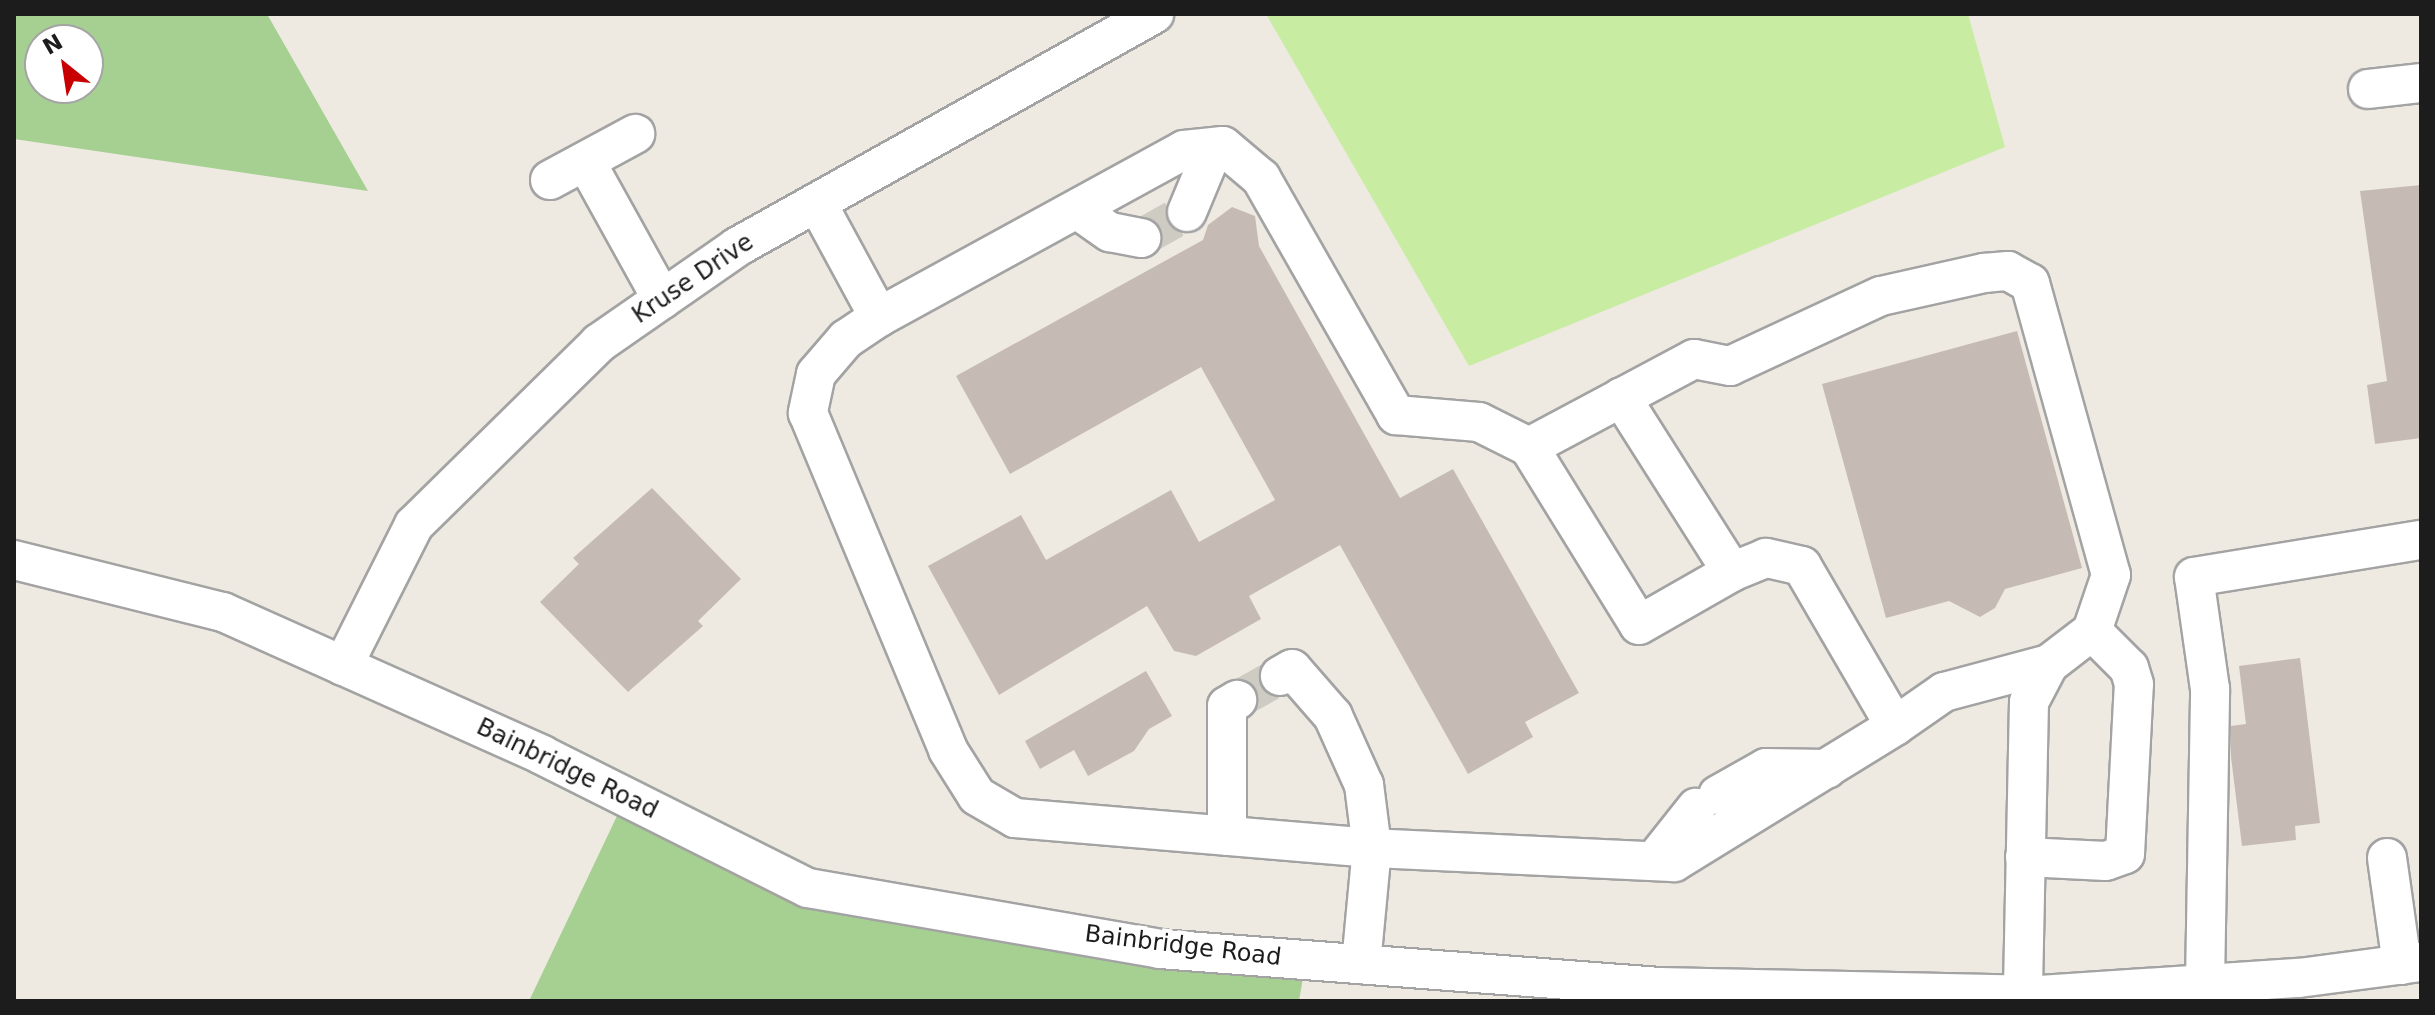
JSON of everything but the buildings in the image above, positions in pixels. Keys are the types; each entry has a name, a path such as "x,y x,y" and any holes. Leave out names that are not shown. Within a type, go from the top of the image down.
{"street":[{"name":"Kruse Drive","path":"343,666 414,525 540,396 599,343 662,299 817,203 1154,14"},
{"path":"2368,89 2421,83"},
{"path":"550,180 635,134"},
{"path":"1529,447 1694,359 1730,366 1881,296 2008,271 2030,283 2041,305 2104,534 2111,575 2092,631 2049,664 1944,692 1895,726 1827,769 1674,862 1372,848 1015,818 977,796 948,750 808,413 816,374 846,339 879,317 1184,150 1223,146 1261,178 1396,415 1479,422 1529,447 1639,625 1732,572 1766,558 1802,566 1895,726"},
{"path":"1187,212 1214,147"},
{"path":"586,162 662,299"},
{"path":"817,203 879,317"},
{"path":"1078,210 1110,232 1141,238"},
{"path":"1621,397 1732,572"},
{"path":"2205,984 2210,689 2194,577 2421,540"},
{"name":"Bainbridge Road","path":"14,560 223,612 542,755 808,888 1160,949 1659,987 2023,995 2205,984 2412,964"},
{"path":"2025,857 2106,861 2125,854 2134,684 2129,668 2092,631"},
{"path":"2023,995 2029,702 2049,664"},
{"path":"1280,676 1292,669 1333,716 1364,785 1372,848 1361,964"},
{"path":"1227,836 1227,706 1237,700"},
{"path":"1654,861 1707,801 1766,768 1827,769"},
{"path":"2387,858 2412,964"}],"green space":[{"path":"14,14 267,14 368,191 14,139"},
{"path":"1266,14 1968,14 2005,147 1469,366"},
{"path":"626,797 808,888 1306,960 1299,1001 529,1001"}],"tunnel":[{"path":"1141,238 1187,212"},
{"path":"1237,700 1280,676"}]}
